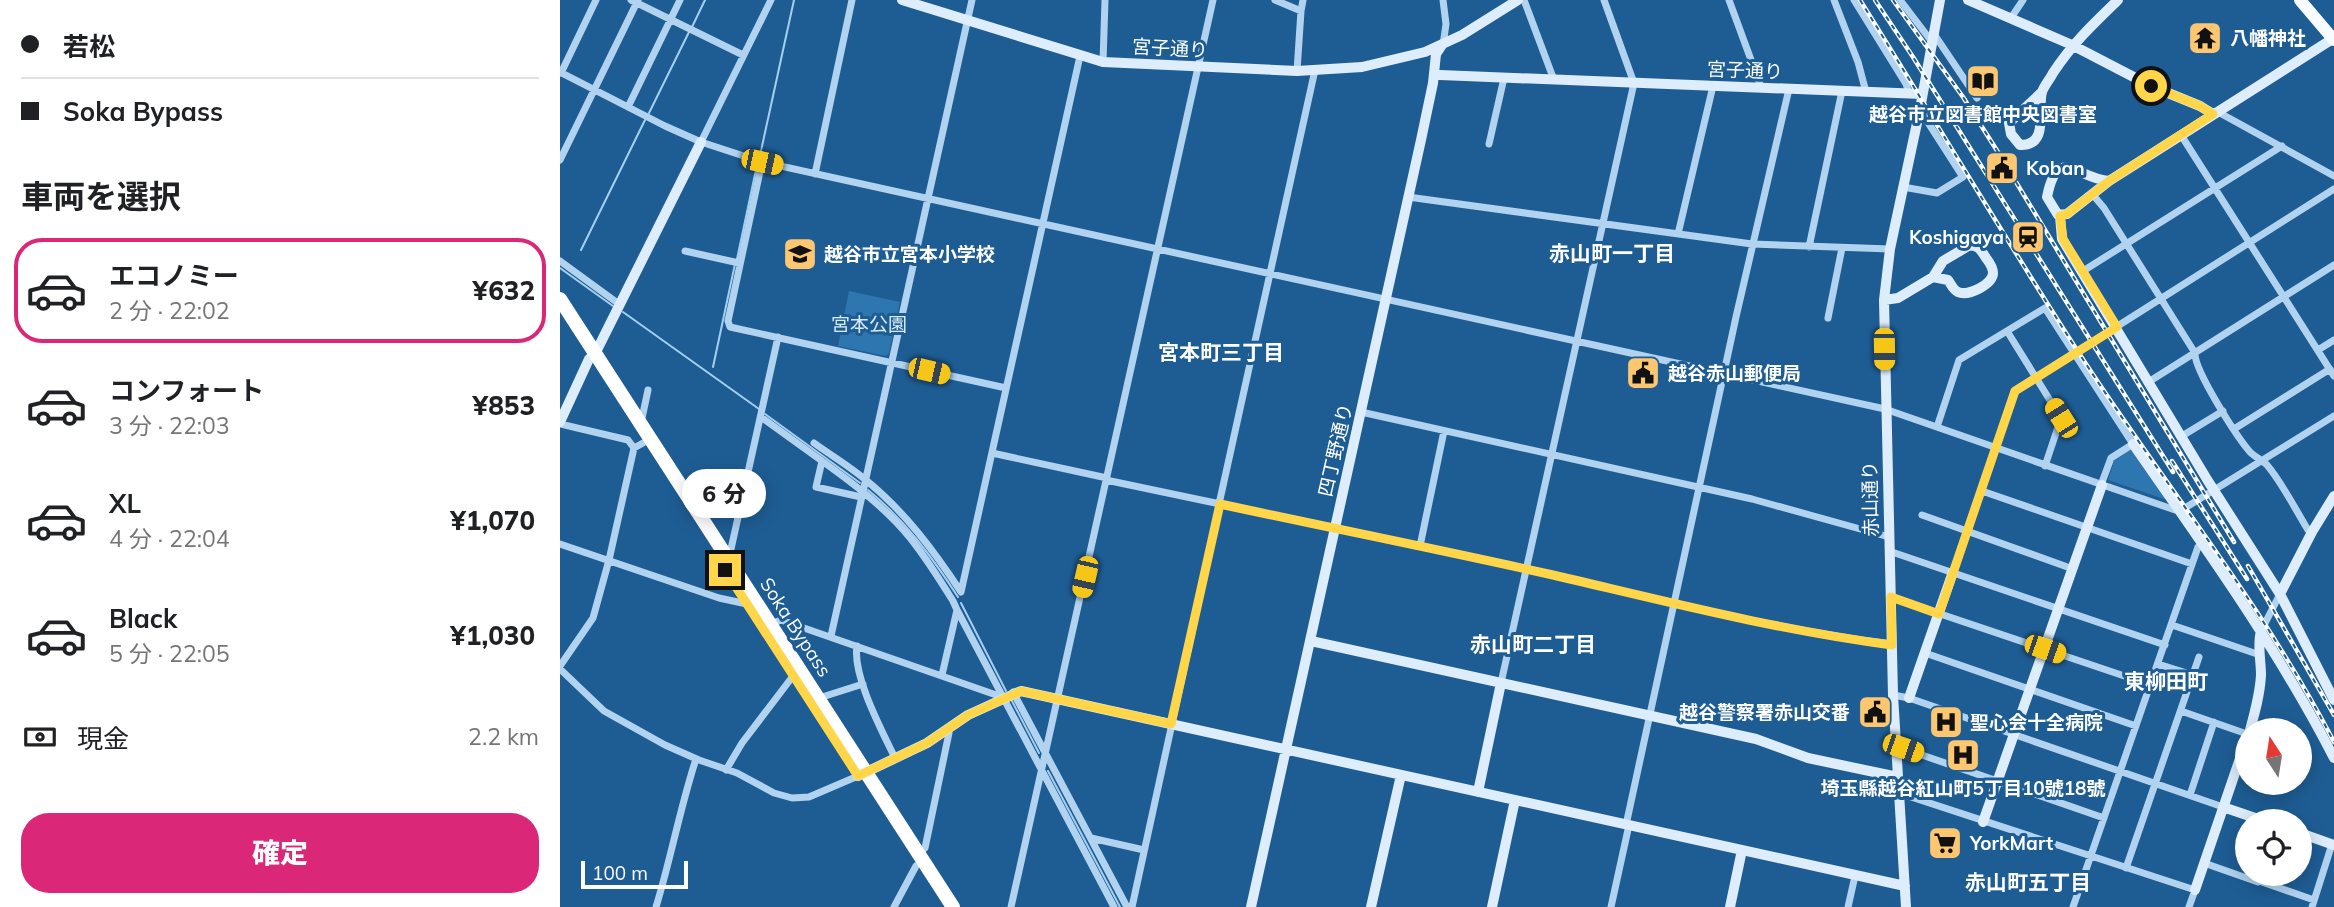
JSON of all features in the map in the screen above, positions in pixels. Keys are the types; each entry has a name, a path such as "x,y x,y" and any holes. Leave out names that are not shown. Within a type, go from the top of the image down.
{"highway":[{"name":"Soka Bypass","path":"560,299 639,446 862,774"},
{"name":"Soka Bypass","path":"560,314 641,424 772,624 819,698 942,907"},
{"name":"Soka Bypass","path":"916,860 953,907"}],"main road":[{"path":"2300,0 2334,39"}],"street":[{"path":"596,0 561,72 701,142 762,162 1885,410 2175,510 2214,491 2334,415"},
{"path":"628,107 680,0"},
{"path":"771,0 560,423 628,440 639,446 593,618 560,667 604,711 665,745 774,793 792,798 809,797 862,774 927,743 968,715 1021,691 1905,886"},
{"path":"815,174 852,0"},
{"name":"宮子通り","path":"902,0 1103,62 1297,71 1378,64 1443,45 1518,0"},
{"path":"831,636 972,0"},
{"path":"1103,62 1105,0"},
{"path":"1011,907 1213,0"},
{"path":"1275,0 1301,11"},
{"path":"1297,71 1303,0"},
{"name":"四丁野通り","path":"1251,907 1436,79 1446,24 1443,0"},
{"path":"1524,0 1554,79"},
{"path":"1478,792 1634,83 1604,0"},
{"path":"1728,0 1761,87"},
{"path":"1834,0 1858,62 1866,92"},
{"path":"1854,0 1909,93"},
{"path":"1900,0 1977,98"},
{"name":"赤山通り","path":"1906,907 1893,695 1884,300 1890,249 1940,0"},
{"path":"1968,0 2072,45 2151,86 2215,113 2282,146 2334,176"},
{"path":"2011,18 2023,0"},
{"path":"560,160 635,1 743,55"},
{"path":"2042,92 2042,121 2036,137 2030,144 2020,145 2008,127 2011,119 2042,92 2072,45 2116,1"},
{"path":"2060,216 2094,195 2109,181 2334,39"},
{"path":"814,443 866,480 915,529 961,592 1080,56"},
{"path":"1129,907 1144,850 1315,70"},
{"path":"1489,144 1504,78"},
{"name":"宮子通り","path":"1436,79 1554,79 1922,94"},
{"path":"1678,234 1713,86"},
{"path":"1611,907 1649,716 1752,244 1789,89"},
{"path":"1809,247 1842,91"},
{"path":"2023,109 2033,108 2041,113"},
{"path":"1903,187 1937,193 1963,177 1920,109"},
{"path":"2181,135 2332,372 2234,429"},
{"path":"2083,271 2282,146"},
{"path":"762,162 739,263 728,321 730,327 1006,388"},
{"path":"2109,181 2090,178 2070,166 2058,171 2047,197 2060,216 2061,235 2214,491 2280,594 2333,697"},
{"path":"2090,178 2094,195 2195,353 2199,373 2234,429 2252,454 2267,465 2308,530 2312,532"},
{"path":"1909,698 2015,391 2334,189"},
{"path":"1408,197 1752,244 1890,249"},
{"path":"1884,300 1898,298 1934,277 1943,261 1970,245 1980,249 1993,269 1990,281 1971,292 1961,294 1948,280 1934,277"},
{"path":"1828,318 1842,248"},
{"path":"685,251 739,263"},
{"path":"560,261 620,304"},
{"path":"2150,381 2334,265"},
{"path":"1937,427 1959,360 2045,308 2133,444 2262,631 2298,688 2334,758"},
{"path":"2007,331 2061,418 2045,466"},
{"path":"729,559 778,337"},
{"path":"2318,350 2334,340"},
{"path":"641,424 648,390"},
{"path":"2182,436 2223,411"},
{"path":"1361,412 1752,499 1889,537"},
{"path":"761,417 822,460 911,539 1046,753 1129,907"},
{"path":"1420,546 1444,431"},
{"path":"1983,822 2111,458 2133,444"},
{"path":"992,453 1674,603 1825,635 1892,645"},
{"path":"822,460 816,487 862,494"},
{"path":"1982,491 2192,564"},
{"path":"2253,718 2261,676 2259,639 2312,532 2334,496"},
{"path":"1922,515 2073,569"},
{"path":"560,544 719,598 747,604"},
{"path":"2073,907 2198,547 2203,544"},
{"path":"1889,551 2165,645"},
{"path":"1891,597 2151,685"},
{"path":"942,675 957,610"},
{"path":"772,624 781,620 942,675 1010,694"},
{"path":"2172,625 2260,655"},
{"path":"1311,641 1756,739 1808,758 1898,777"},
{"path":"857,646 863,684 871,709 895,758"},
{"path":"1924,653 2136,726"},
{"path":"2126,868 2199,657"},
{"path":"2158,664 2193,676"},
{"path":"726,770 742,743 793,676"},
{"path":"819,698 863,684"},
{"path":"1010,694 1041,769 1114,907"},
{"path":"1893,695 1909,698 2235,811"},
{"path":"2181,711 2235,729"},
{"path":"2190,794 2214,722"},
{"path":"894,907 916,860 925,848 949,733 947,729"},
{"path":"1896,746 2104,818"},
{"path":"656,907 682,801 696,759"},
{"path":"2189,907 2235,772"},
{"path":"1371,907 1401,775"},
{"path":"1899,793 2195,890"},
{"path":"1492,907 1515,800"},
{"path":"2204,863 2313,903 2333,844 2312,837"},
{"path":"1091,838 1144,850"},
{"path":"1730,907 1742,850"},
{"path":"1849,907 1855,876"}],"green space":[{"name":"宮本公園","path":"849,291 900,302 889,353 886,356 838,346"},
{"path":"2130,450 2134,451 2166,497 2164,499 2108,480 2114,461"}],"waterway":[{"path":"692,27 705,0"},
{"path":"759,160 794,0"},
{"path":"648,115 689,32"},
{"path":"581,250 645,120"},
{"path":"737,259 757,165"},
{"path":"713,367 735,264"},
{"path":"560,268 613,306"},
{"path":"623,312 759,409"},
{"path":"765,414 860,483"},
{"path":"868,490 917,540 958,597"},
{"path":"961,603 1006,691"},
{"path":"1012,701 1039,753"},
{"path":"1048,771 1120,907"}],"railway":[{"path":"1860,0 2055,316 2277,643 2334,742"},
{"path":"1875,0 2173,472"},
{"path":"1893,0 1963,97 1996,149 2234,542"},
{"path":"2172,461 2247,579"},
{"path":"2248,566 2334,715"}],"place":[{"name":"八幡神社","path":"2205,38"},
{"name":"越谷市立図書館中央図書室","path":"1983,81"},
{"name":"Koban","path":"2002,168"},
{"name":"Koshigaya","path":"2028,237"},
{"name":"越谷市立宮本小学校","path":"800,254"},
{"name":"越谷赤山郵便局","path":"1643,373"},
{"name":"越谷警察署赤山交番","path":"1875,712"},
{"name":"聖心会十全病院","path":"1946,722"},
{"name":"埼玉縣越谷紅山町5丁目10號18號","path":"1963,755"},
{"name":"YorkMart","path":"1945,843"}],"district":[{"name":"赤山町一丁目","path":"1612,253"},
{"name":"宮本町三丁目","path":"1221,352"},
{"name":"赤山町二丁目","path":"1533,644"},
{"name":"東柳田町","path":"2166,681"},
{"name":"赤山町五丁目","path":"2028,882"}],"route":[{"path":"725,570 858,776 927,743 968,715 1013,692 1021,691 1171,724 1220,504 1527,569 1736,617 1838,638 1892,645 1891,597 1939,614 2015,391 2117,327 2063,239 2060,216 2067,214 2109,181 2213,114 2151,86"}]}
